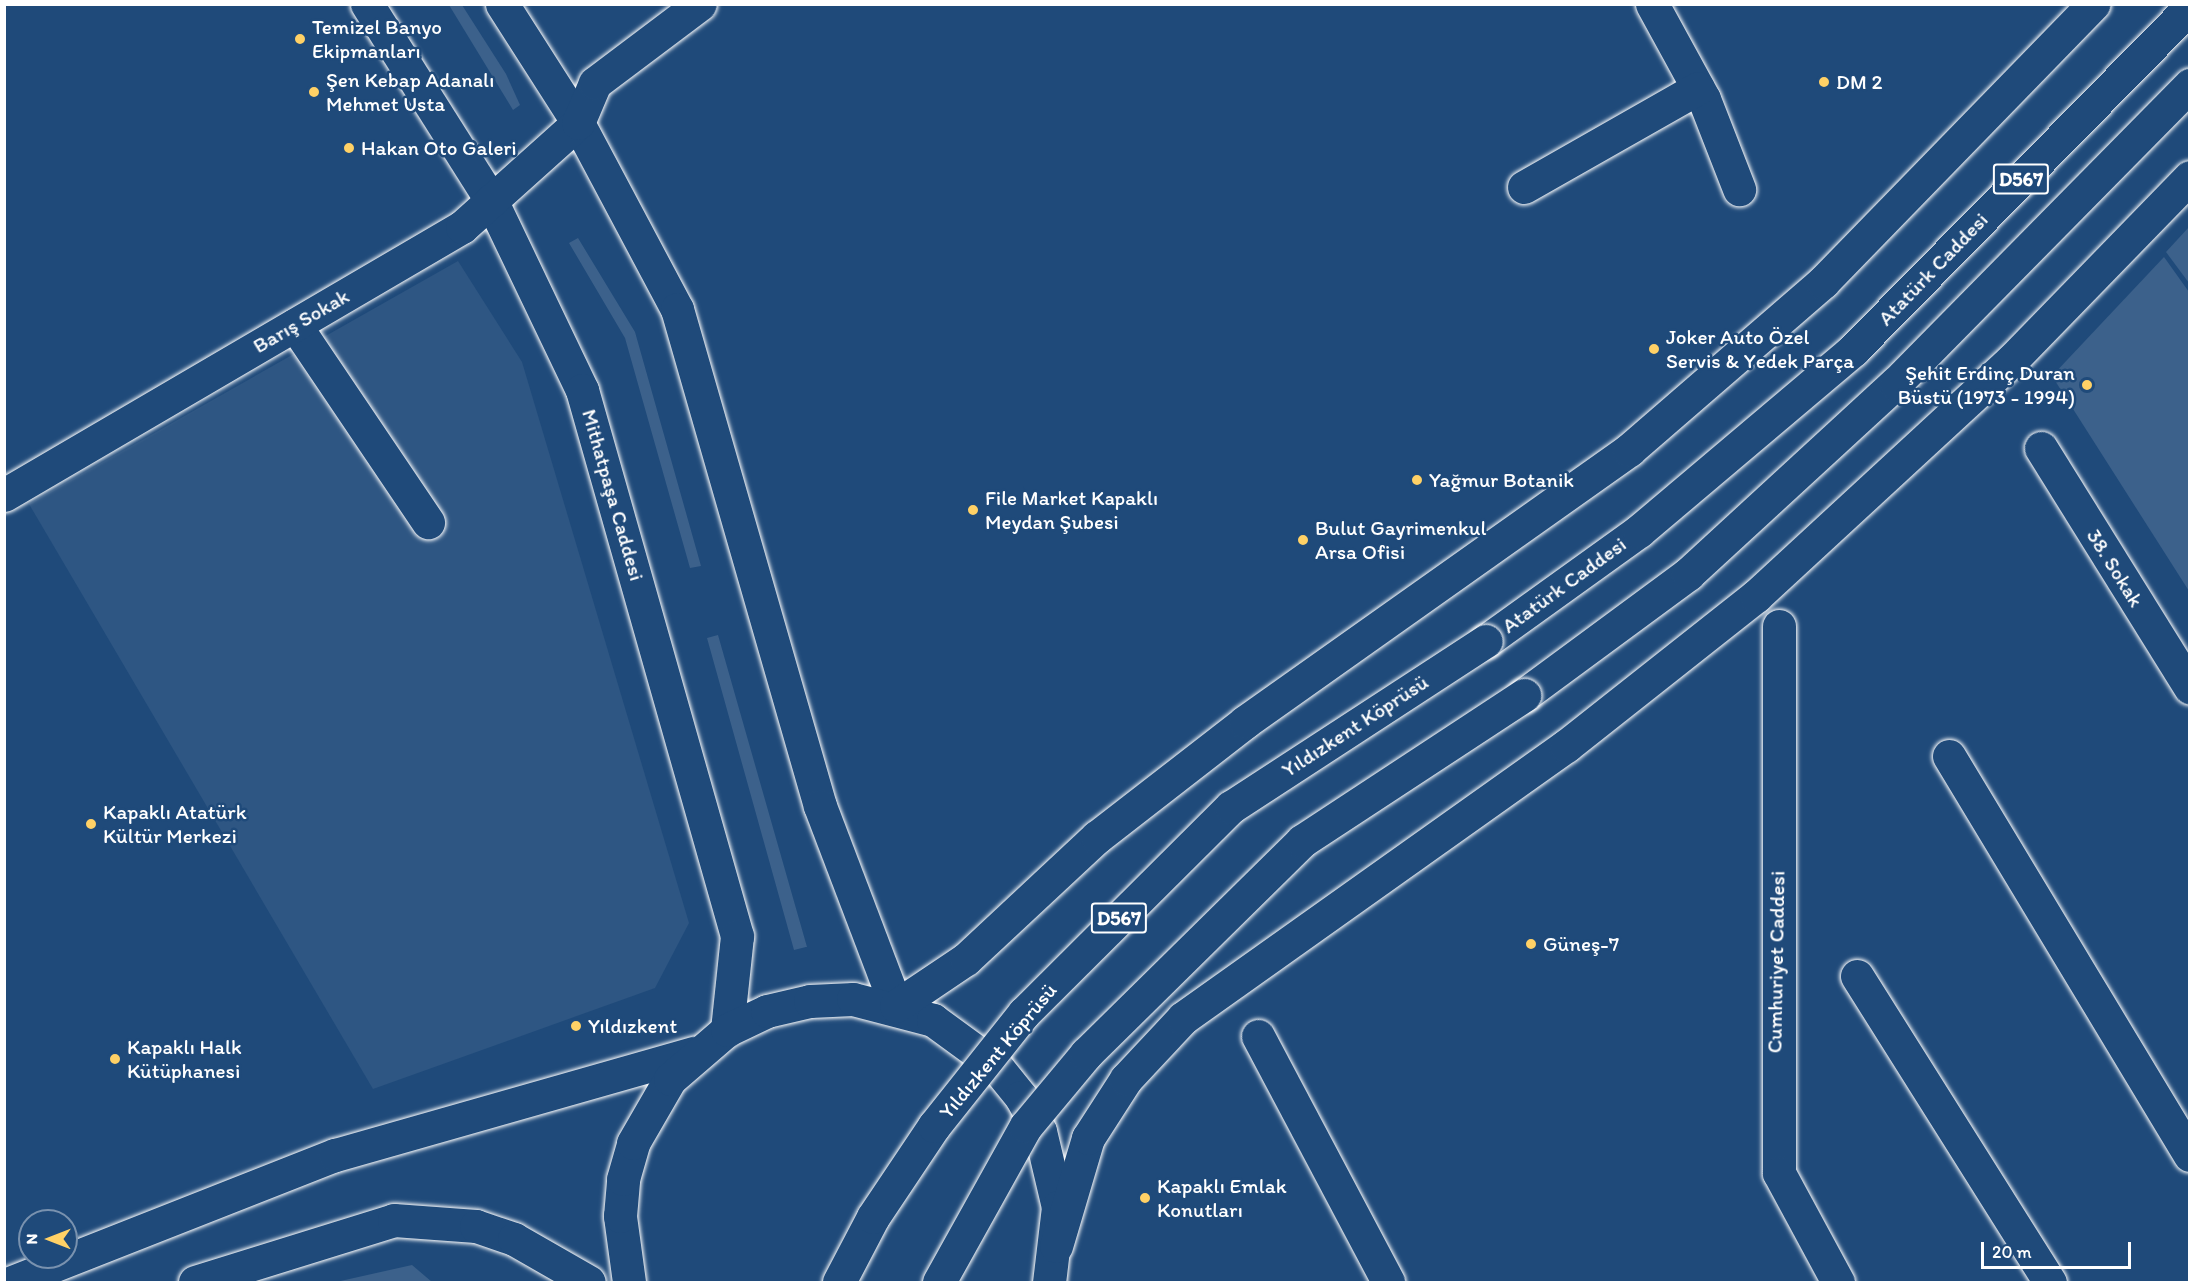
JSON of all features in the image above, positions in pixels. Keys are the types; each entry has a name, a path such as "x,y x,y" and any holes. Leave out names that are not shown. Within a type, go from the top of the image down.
{"main road":[{"name":"Mithatpaşa Caddesi","path":"367,4 491,200 582,390 674,708 736,936 727,1030"},
{"path":"502,4 578,123 677,309 820,806 896,1006"},
{"path":"578,123 595,83 700,4"},
{"path":"1652,4 1698,88 1739,189"},
{"path":"896,1006 966,959 1097,837 1245,722 1629,450 1823,282 2093,4"},
{"name":"Atatürk Caddesi","path":"1486,641 1638,531 1852,350 2190,7"},
{"name":"D567","path":"939,1282 1026,1126 1086,1054 1302,841 1524,695 1706,558 1896,383 2190,85"},
{"path":"1524,187 1698,88"},
{"name":"Barış Sokak","path":"4,495 462,227 578,123"},
{"path":"1049,1282 1056,1246 1088,1138 1126,1078 1183,1018 1566,746 1756,596 2012,360 2190,177"},
{"path":"295,325 428,522"},
{"name":"38. Sokak","path":"2041,448 2190,687"},
{"name":"Cumhuriyet Caddesi","path":"1779,626 1779,1173 1838,1282"},
{"name":"Yıldızkent Köprüsü","path":"839,1282 873,1217 934,1126 1024,1013 1231,807 1486,641"},
{"path":"1949,756 2190,1155"},
{"path":"1857,976 2050,1282"},
{"path":"629,1282 620,1216 633,1143 670,1078 696,1052 727,1030 810,1001 896,1006 966,1040 1021,1097 1052,1168 1056,1246"},
{"path":"1258,1036 1388,1282"},
{"path":"12,1282 335,1155 696,1052"},
{"path":"195,1282 394,1220 476,1226 514,1239 589,1282"}],"shaded area":[{"path":"449,5 462,5 506,74 520,105 513,110"},
{"path":"2189,227 2189,283 2166,252"},
{"path":"578,238 635,332 701,566 690,568 625,338 569,243"},
{"path":"2164,257 2189,292 2189,591 2052,376"},
{"path":"458,261 522,362 689,923 655,988 373,1089 29,504"},
{"path":"718,635 807,947 794,950 707,638"},
{"path":"412,1265 432,1282 336,1282"}],"place":[{"name":"Temizel Banyo Ekipmanları","path":"300,39"},
{"name":"DM 2","path":"1824,82"},
{"name":"Şen Kebap Adanalı Mehmet Usta","path":"314,92"},
{"name":"Hakan Oto Galeri","path":"349,148"},
{"name":"Joker Auto Özel Servis & Yedek Parça","path":"1654,349"},
{"name":"Şehit Erdinç Duran Büstü (1973 - 1994)","path":"2087,385"},
{"name":"Yağmur Botanik","path":"1417,480"},
{"name":"File Market Kapaklı Meydan Şubesi","path":"973,510"},
{"name":"Bulut Gayrimenkul Arsa Ofisi","path":"1303,540"},
{"name":"Kapaklı Atatürk Kültür Merkezi","path":"91,824"},
{"name":"Güneş-7","path":"1531,944"},
{"name":"Yıldızkent","path":"576,1026"},
{"name":"Kapaklı Halk Kütüphanesi","path":"115,1059"},
{"name":"Kapaklı Emlak Konutları","path":"1145,1198"}]}
